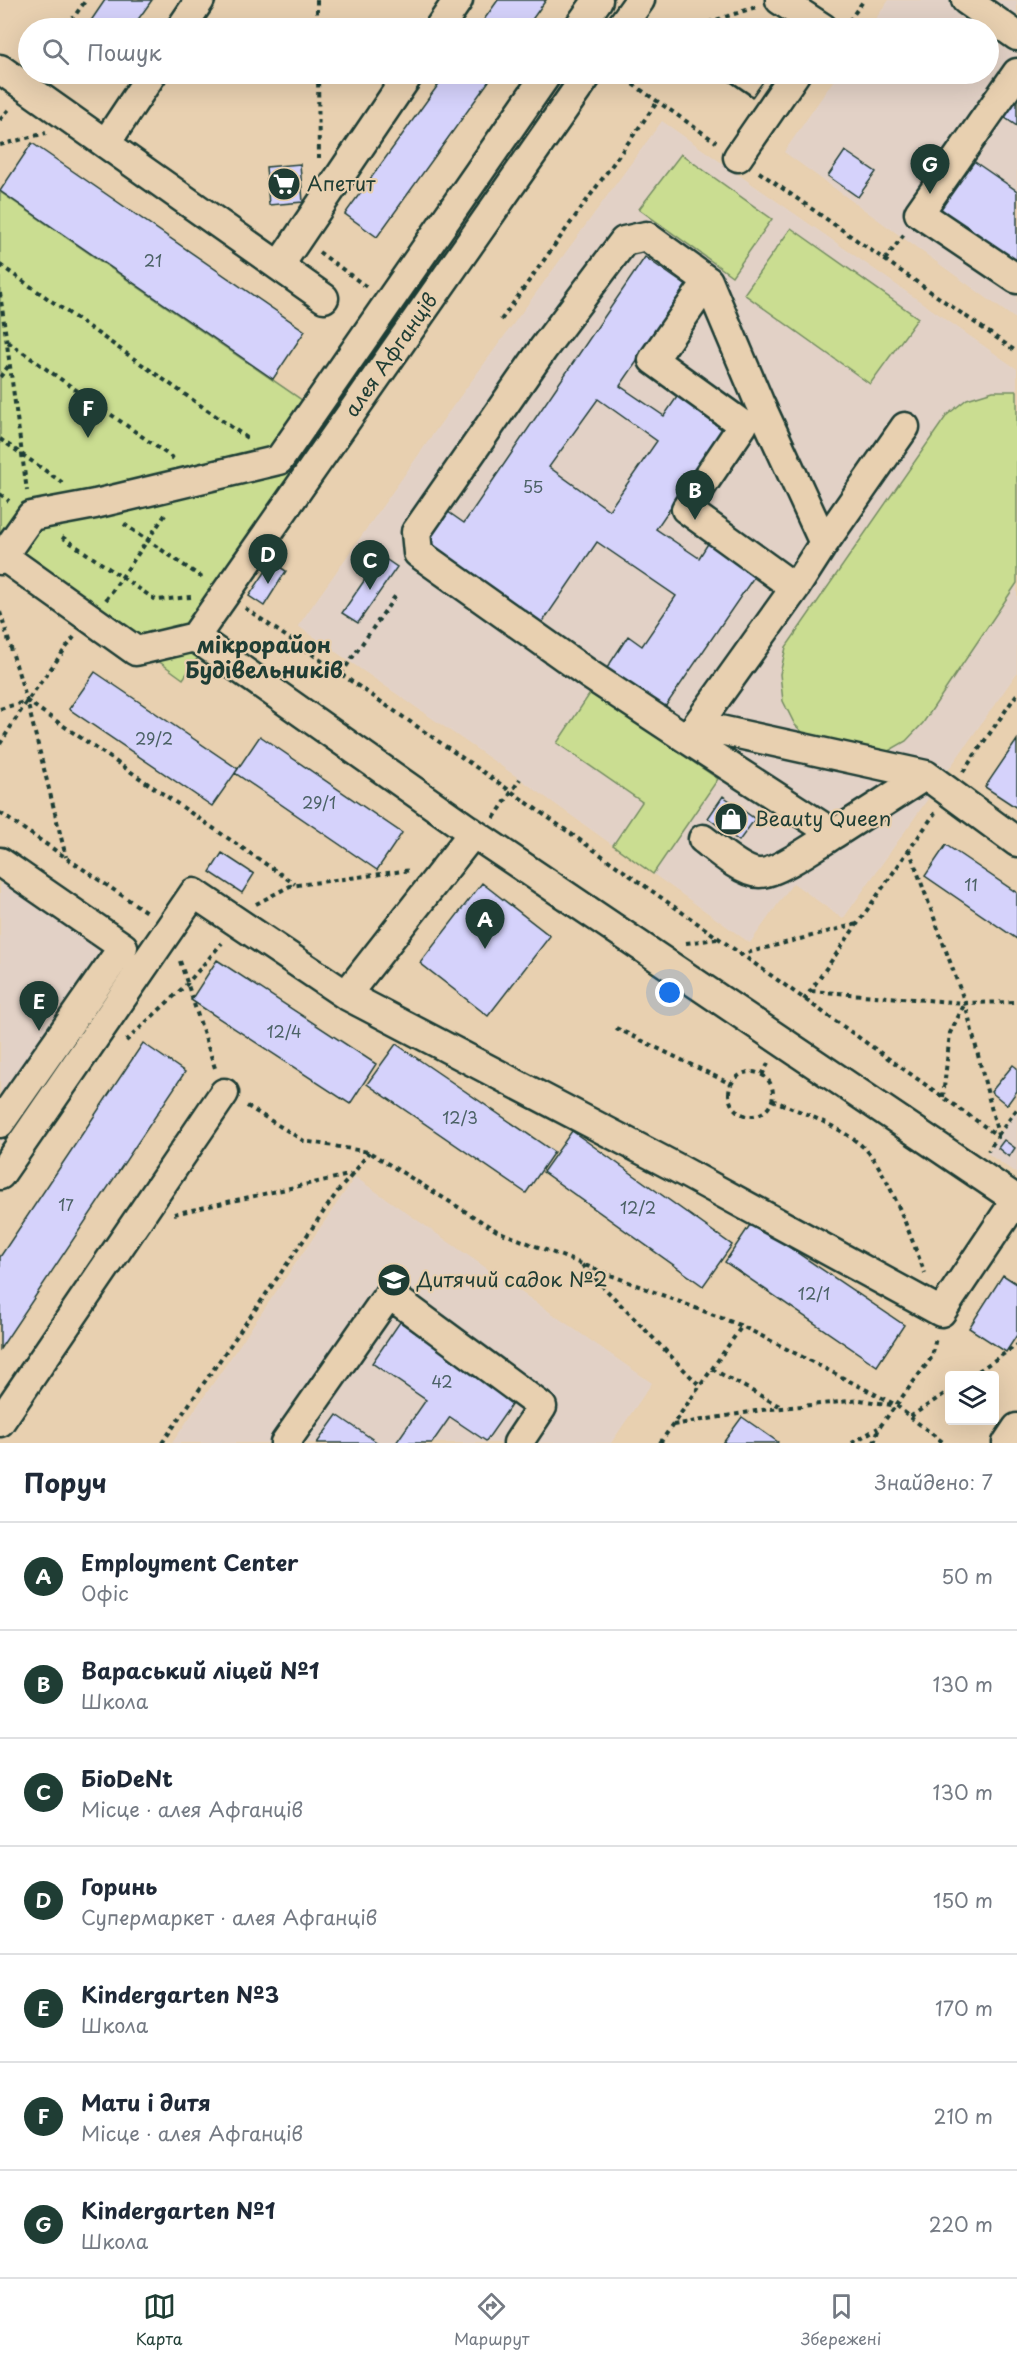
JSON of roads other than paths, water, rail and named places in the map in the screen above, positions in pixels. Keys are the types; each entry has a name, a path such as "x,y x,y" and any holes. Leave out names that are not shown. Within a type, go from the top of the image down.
{"street":[{"path":"188,18 200,0"},
{"path":"446,18 458,0"},
{"path":"585,18 598,0"},
{"path":"627,18 640,0"},
{"path":"966,0 992,18"},
{"path":"772,2 803,18"},
{"path":"999,23 1017,36"},
{"path":"0,69 18,82"},
{"path":"1017,73 920,213 1017,279"},
{"path":"21,84 324,298"},
{"path":"106,143 145,84"},
{"path":"279,266 402,84"},
{"name":"алея Афганців","path":"1,560 31,516 94,504 279,460 540,84"},
{"name":"алея Афганців","path":"195,637 581,84"},
{"path":"738,157 788,84"},
{"path":"824,543 759,402 708,281 646,236 624,241 543,349 416,532 418,553 421,556 590,675 692,732 834,834"},
{"path":"708,281 653,360 743,425"},
{"path":"759,402 686,509 795,588"},
{"path":"692,732 795,588 905,427"},
{"path":"0,1175 194,893 346,995 675,1167 941,1312 1017,1200 473,833 195,637 136,651 1,560"},
{"path":"692,732 926,775 1017,843"},
{"path":"703,839 743,868 759,873 778,868 926,775"},
{"path":"346,995 473,833"},
{"path":"0,862 123,947 2,1115 31,1130"},
{"path":"0,1422 224,1093"},
{"path":"285,1443 389,1294 542,1407 518,1443"},
{"path":"1007,1443 1017,1428"}],"place":[{"name":"Апетит","path":"284,184"},
{"name":"Kindergarten №1","path":"930,194"},
{"name":"Мати і дитя","path":"88,438"},
{"name":"Вараський ліцей №1","path":"695,520"},
{"name":"Горинь","path":"268,584"},
{"name":"БіоDeNt","path":"370,590"},
{"name":"Beauty Queen","path":"731,819"},
{"name":"Employment Center","path":"485,949"},
{"name":"Kindergarten №3","path":"39,1031"},
{"name":"Дитячий садок №2","path":"394,1280"}],"district":[{"name":"мікрорайон Будівельників","path":"264,658"}]}
